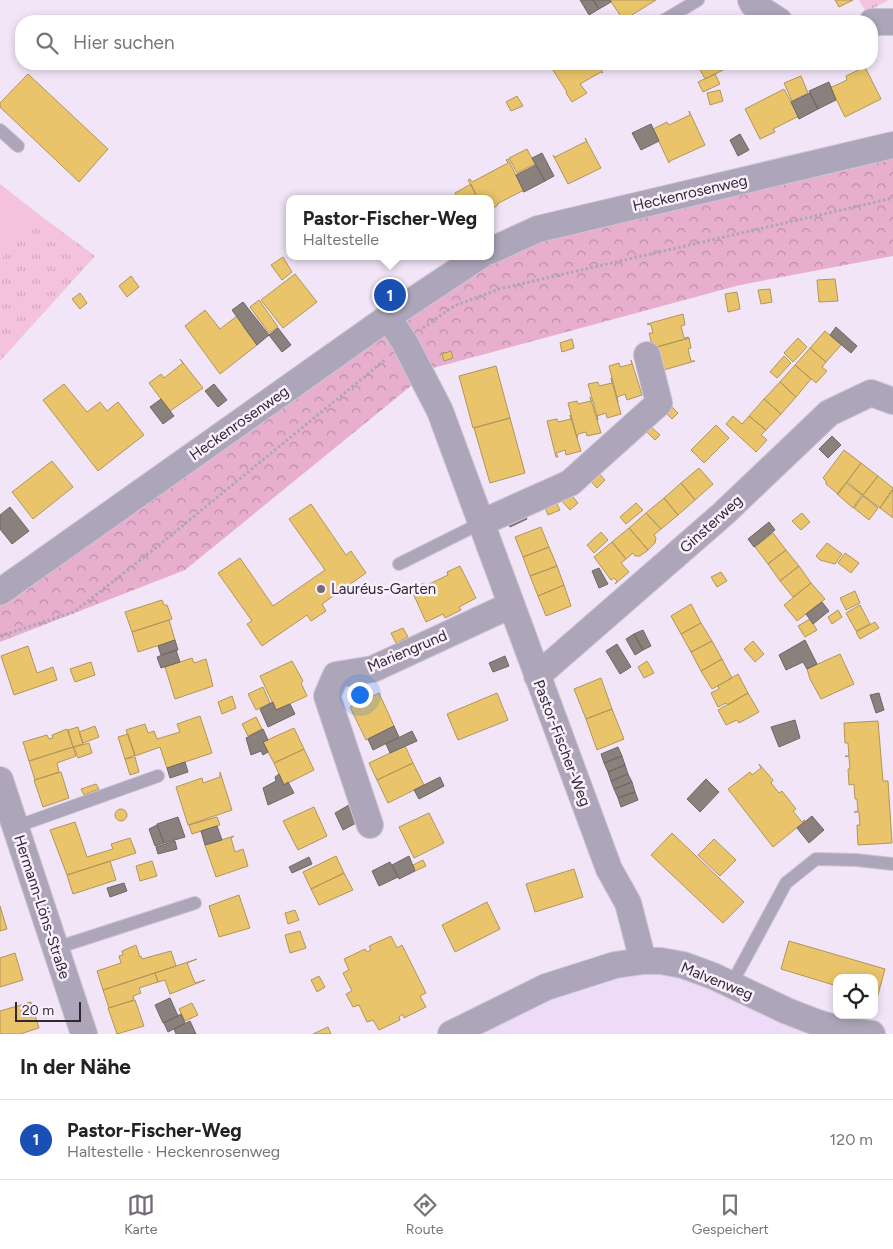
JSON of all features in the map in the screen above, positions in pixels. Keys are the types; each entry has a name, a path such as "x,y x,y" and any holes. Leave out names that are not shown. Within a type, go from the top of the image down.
{"street":[{"path":"751,0 753,4 770,15"},
{"path":"878,22 893,22"},
{"name":"Heckenrosenweg","path":"494,249 538,229 893,145"},
{"name":"Heckenrosenweg","path":"0,592 388,317 474,260"},
{"name":"Pastor-Fischer-Weg","path":"388,317 405,343 440,411 609,869 628,903 643,961"},
{"path":"481,523 570,483 659,403 647,355"},
{"name":"Ginsterweg","path":"537,676 723,514 829,413 871,393 893,401"},
{"name":"Mariengrund","path":"370,825 327,696 336,674 372,669 511,605"},
{"name":"Hermann-Löns-Straße","path":"0,780 84,1034"},
{"name":"Malvenweg","path":"451,1034 546,987 615,965 643,961 661,961 683,965 713,976 787,1012 845,1031 872,1034"}],"lane":[{"path":"673,15 698,0"},
{"path":"0,130 18,146"},
{"path":"399,564 481,523"},
{"path":"15,827 158,776"},
{"path":"731,985 786,883 816,859 856,860 893,864"},
{"path":"56,948 195,903"}],"shaded area":[{"path":"643,961 878,1034 451,1034"}],"green space":[{"path":"859,0 889,0 866,12"},
{"path":"893,151 893,256 740,285 433,368 185,570 0,642 0,605 459,282 498,259 542,239"},
{"path":"0,184 37,213 0,261"},
{"path":"37,213 95,256 0,361 0,261"}],"building: Wohnen":[{"path":"610,0 656,0 632,15 620,15"},
{"path":"835,0 853,0 839,7"},
{"path":"553,70 601,70 603,73 601,72 580,84 587,93 572,102"},
{"path":"700,70 723,70 705,79"},
{"path":"859,70 866,70 881,99 845,117 829,85 832,87 847,80 846,76"},
{"path":"28,74 108,149 79,182 0,107 0,103"},
{"path":"715,74 720,84 703,92 698,82"},
{"path":"801,76 808,93 792,101 784,83"},
{"path":"784,89 800,119 797,117 773,129 775,132 760,139 745,109"},
{"path":"720,90 723,101 710,105 707,93"},
{"path":"517,96 523,106 511,111 506,102"},
{"path":"689,111 705,145 669,163 653,129 667,122 669,125 690,115"},
{"path":"587,141 601,168 568,184 553,155 555,157"},
{"path":"527,149 535,164 517,173 509,158"},
{"path":"508,159 524,192 522,191 494,208 494,195 476,195 468,180 470,179 472,182 508,163 506,160"},
{"path":"471,184 476,195 456,195 455,193"},
{"path":"283,257 292,272 282,280 271,265"},
{"path":"295,274 317,302 283,328 261,300"},
{"path":"131,276 139,287 127,297 119,286"},
{"path":"835,279 838,301 819,302 817,280"},
{"path":"770,289 772,302 761,304 758,290"},
{"path":"737,292 740,309 728,312 725,294"},
{"path":"80,293 87,303 80,309 72,299"},
{"path":"259,300 278,327 269,333 250,307"},
{"path":"205,310 220,329 237,316 257,345 220,374 185,326"},
{"path":"683,314 685,325 681,326 684,338 689,338 653,348 649,333 653,333 651,325 647,324"},
{"path":"825,331 841,345 826,362 810,348"},
{"path":"689,338 691,348 688,349 691,361 695,361 660,371 653,348"},
{"path":"798,338 807,347 793,362 784,353"},
{"path":"572,339 574,348 562,352 560,343"},
{"path":"810,348 826,362 822,367 827,371 816,383 795,365"},
{"path":"451,351 453,358 444,361 442,354"},
{"path":"784,356 791,363 777,378 770,372"},
{"path":"180,359 203,388 170,411 149,383 161,374 164,378 183,363"},
{"path":"631,360 642,395 627,400 625,394 617,397 618,402 609,366 619,363 620,367 632,364"},
{"path":"795,365 811,379 796,397 780,382"},
{"path":"496,366 510,418 473,428 459,376"},
{"path":"611,378 621,414 607,418 606,413 597,416 598,420 588,384 598,382 599,386 612,383"},
{"path":"780,382 796,397 781,414 764,399"},
{"path":"64,384 87,412 100,402 107,411 118,402 144,435 98,471 43,400"},
{"path":"590,397 601,433 587,436 586,432 578,434 577,438 568,403 577,401 578,404 591,401"},
{"path":"764,399 781,414 766,430 749,416"},
{"path":"667,402 678,413 672,419 661,408"},
{"path":"570,415 581,451 566,455 565,450 556,453 558,457 556,457 547,421 557,419 558,422 571,419"},
{"path":"733,416 742,424 749,416 766,430 761,435 767,440 756,452 726,424"},
{"path":"510,418 525,473 490,483 474,428"},
{"path":"716,425 729,438 704,463 691,450"},
{"path":"650,426 660,435 655,440 645,430"},
{"path":"844,450 861,463 838,494 826,484 823,478"},
{"path":"52,461 73,487 33,519 12,492"},
{"path":"861,463 878,476 863,495 847,482"},
{"path":"699,468 713,484 695,500 681,483"},
{"path":"595,469 605,480 597,488 587,477"},
{"path":"878,476 893,488 880,508 863,495"},
{"path":"681,483 695,500 678,515 664,498"},
{"path":"846,483 862,495 853,508 837,494"},
{"path":"567,490 578,503 570,510 558,497"},
{"path":"893,490 893,518 880,508"},
{"path":"863,496 878,508 869,520 854,508"},
{"path":"554,498 560,510 548,515 543,502"},
{"path":"664,498 678,515 661,529 646,513"},
{"path":"636,503 643,510 626,524 620,517"},
{"name":"Lauréus-Garten","path":"311,504 346,555 351,551 366,573 322,604 326,611 311,621 307,615 262,646 247,624 252,621 218,573 240,558 273,606 325,570 289,519"},
{"path":"646,513 661,529 654,535 656,538 655,543 648,550 629,528"},
{"path":"802,513 810,522 801,530 792,521"},
{"path":"541,527 549,547 523,557 515,537"},
{"path":"629,528 648,550 640,556 635,556 633,553 626,559 612,542"},
{"path":"601,532 608,540 594,553 587,545"},
{"path":"773,533 786,550 768,564 755,547"},
{"path":"612,542 626,559 621,563 629,572 615,584 617,581 614,578 611,580 594,557"},
{"path":"827,543 842,554 835,564 820,560 816,556"},
{"path":"549,547 557,566 530,576 523,557"},
{"path":"786,550 799,566 780,581 768,564"},
{"path":"845,553 859,563 851,573 838,563"},
{"path":"460,566 476,598 459,607 461,610 445,618 443,614 426,622 411,589 424,583 425,586 448,575 447,572"},
{"path":"557,566 564,585 538,596 530,576"},
{"path":"799,566 811,583 793,597 780,581"},
{"path":"721,572 727,581 717,587 711,577"},
{"path":"811,583 825,599 797,621 784,605"},
{"path":"564,585 571,606 546,616 538,596"},
{"path":"855,591 860,603 846,610 840,598"},
{"path":"162,600 164,605 167,605 172,619 132,632 125,612"},
{"path":"691,604 701,623 681,634 671,616"},
{"path":"860,605 870,624 856,631 846,613"},
{"path":"838,610 842,617 832,624 828,617"},
{"path":"810,619 817,630 805,637 798,626"},
{"path":"169,620 175,640 138,652 132,632"},
{"path":"875,622 879,628 860,639 856,632"},
{"path":"701,623 712,641 691,652 681,634"},
{"path":"403,628 408,637 396,643 391,633"},
{"path":"712,641 722,659 701,671 691,652"},
{"path":"753,641 764,654 755,662 744,649"},
{"path":"28,646 37,673 53,667 57,680 14,695 1,656"},
{"path":"840,654 854,684 821,699 810,679 807,669"},
{"path":"192,658 194,663 206,659 213,686 175,699 165,667"},
{"path":"722,659 732,678 712,689 701,671"},
{"path":"292,661 303,681 301,683 307,696 276,710 260,676"},
{"path":"647,661 654,673 644,678 638,667"},
{"path":"91,662 95,675 75,682 70,669"},
{"path":"738,674 748,693 728,705 726,703 718,707 711,693 719,689 718,686"},
{"path":"601,678 612,709 586,719 574,689"},
{"path":"263,687 270,703 256,710 248,694"},
{"path":"379,693 394,726 366,740 350,707"},
{"path":"497,693 508,720 458,740 447,714"},
{"path":"748,693 759,712 739,723 737,720 726,725 718,710"},
{"path":"232,696 236,708 222,714 218,702"},
{"path":"612,709 624,739 597,750 586,719"},
{"path":"200,716 212,753 167,768 160,747 135,756 126,730 145,724 148,733 154,731 157,739 180,732 177,724"},
{"path":"256,717 262,729 248,736 242,724"},
{"path":"878,721 883,781 888,781 892,843 858,845 857,825 860,825 859,812 854,812 858,811 854,784 849,785 849,757 845,756 849,756 848,743 845,743 844,723"},
{"path":"95,726 99,737 83,743 79,732"},
{"path":"78,727 83,744 73,747 68,730"},
{"path":"294,728 304,749 274,763 263,742"},
{"path":"67,729 73,747 29,761 23,742 47,735 49,739 53,738 52,735"},
{"path":"128,734 135,755 125,759 118,737"},
{"path":"89,743 92,753 78,758 74,747"},
{"path":"405,746 413,763 377,780 369,763"},
{"path":"73,747 76,756 57,763 59,772 35,780 29,761"},
{"path":"304,749 314,770 284,785 274,763"},
{"path":"135,757 139,772 130,775 125,759"},
{"path":"413,763 424,785 388,803 377,780"},
{"path":"759,764 773,780 771,783 779,793 782,791 796,809 793,811 802,822 805,821 773,847 728,789 750,772 752,775 761,768"},
{"path":"61,772 69,798 43,807 34,780"},
{"path":"220,772 232,810 188,825 176,787 202,778 203,783 220,777"},
{"path":"96,784 99,789 84,795 81,789"},
{"path":"314,807 327,836 298,850 283,821"},
{"path":"123,809 126,810 126,820 119,821 116,820 115,813 116,810"},
{"path":"429,813 444,843 414,858 399,827"},
{"path":"217,817 220,825 192,834 189,825"},
{"path":"75,822 87,857 113,849 111,844 130,838 136,853 67,875 50,830"},
{"path":"672,833 744,902 723,923 651,855"},
{"path":"234,836 231,838 235,852 243,849 248,866 216,877 205,845"},
{"path":"714,839 736,860 720,876 698,855"},
{"path":"336,856 344,873 311,889 303,872"},
{"path":"423,860 426,866 415,871 413,865"},
{"path":"110,861 116,880 73,894 67,875"},
{"path":"152,861 157,876 140,881 136,866"},
{"path":"574,869 583,897 535,912 526,884"},
{"path":"344,873 353,890 319,905 311,889"},
{"path":"239,895 250,928 219,937 209,906"},
{"path":"487,902 500,929 455,952 442,925"},
{"path":"0,906 7,929 0,931"},
{"path":"295,910 299,920 288,924 285,913"},
{"path":"300,931 306,948 290,953 285,935"},
{"path":"391,936 397,948 402,945 426,993 420,996 426,1007 404,1018 403,1014 399,1017 400,1020 379,1030 373,1020 367,1022 359,1005 353,1007 346,994 352,991 343,973 349,970 344,959 365,949 367,952 371,950 369,946"},
{"path":"789,941 885,969 878,994 878,974 833,974 833,985 781,969"},
{"path":"136,945 142,959 171,951 176,966 103,990 97,971 121,963 119,956 123,955 122,951"},
{"path":"15,953 23,980 0,987 0,958"},
{"path":"197,959 187,963 195,983 205,980 170,994 165,980 158,982 155,973"},
{"path":"155,973 158,982 139,988 141,993 133,996 134,1000 109,1008 103,990"},
{"path":"319,976 325,987 317,992 311,980"},
{"path":"135,1000 144,1026 117,1034 108,1008"},
{"path":"31,1002 39,1028 20,1034 0,1034 0,1011"},
{"path":"192,1003 198,1015 185,1021 179,1009"},
{"path":"328,1027 331,1034 313,1034"}],"building: Industrie":[{"path":"580,0 593,0 599,9 589,15"},
{"path":"593,0 610,0 611,2 599,9"},
{"path":"829,82 836,100 818,109 809,91"},
{"path":"810,93 818,109 799,119 791,102"},
{"path":"651,124 659,141 641,150 632,133"},
{"path":"740,134 749,150 738,156 730,140"},
{"path":"542,153 554,176 545,181 532,158"},
{"path":"536,165 545,181 524,192 516,175"},
{"path":"243,302 269,335 257,345 232,310"},
{"path":"836,327 857,346 851,353 830,335"},
{"path":"278,328 291,345 282,352 269,335"},
{"path":"214,384 227,400 218,407 205,391"},
{"path":"161,399 174,416 163,424 150,407"},
{"path":"832,436 841,445 828,458 819,449"},
{"path":"10,507 29,531 12,544 0,529 0,515"},
{"path":"523,510 527,519 510,527 506,519"},
{"path":"769,522 775,530 754,547 748,539"},
{"path":"599,568 608,584 599,588 592,571"},
{"path":"822,602 829,611 813,624 806,614"},
{"path":"643,630 651,646 643,650 634,634"},
{"path":"634,634 643,650 635,655 626,639"},
{"path":"175,640 178,650 161,655 158,646"},
{"path":"805,640 817,664 807,669 803,662 786,670 779,655"},
{"path":"617,644 631,667 620,674 606,651"},
{"path":"176,650 180,662 161,668 157,657"},
{"path":"505,656 509,666 493,672 489,663"},
{"path":"879,693 884,710 876,713 870,695"},
{"path":"273,702 276,710 290,704 295,714 268,727 260,709"},
{"path":"795,720 800,738 779,747 771,727"},
{"path":"394,726 399,737 373,750 368,739"},
{"path":"263,729 268,740 263,742 268,752 263,755 261,751 251,755 246,738"},
{"path":"412,731 417,741 390,753 386,744"},
{"path":"618,747 622,756 604,763 601,754"},
{"path":"622,756 625,765 608,772 604,763"},
{"path":"185,762 188,772 170,778 167,768"},
{"path":"625,765 628,774 611,781 608,772"},
{"path":"279,774 284,785 288,782 294,793 268,805 263,788 276,781 275,777"},
{"path":"628,774 632,782 614,789 611,781"},
{"path":"440,777 444,786 419,799 414,790"},
{"path":"706,779 719,792 700,812 687,799"},
{"path":"632,782 635,792 618,798 614,789"},
{"path":"635,792 638,800 621,807 618,798"},
{"path":"349,805 358,822 343,830 335,813"},
{"path":"812,816 824,830 809,843 797,828"},
{"path":"178,817 185,837 164,843 157,824"},
{"path":"157,825 164,843 155,846 149,829"},
{"path":"217,826 222,840 205,845 201,831"},
{"path":"175,841 177,849 158,854 156,847"},
{"path":"409,856 415,871 399,879 392,865"},
{"path":"309,857 312,864 292,873 289,867"},
{"path":"390,862 398,877 379,886 372,871"},
{"path":"124,883 127,891 110,897 107,888"},
{"path":"170,998 178,1016 163,1023 155,1005"},
{"path":"181,1014 185,1023 168,1032 164,1023"},
{"path":"190,1021 196,1034 176,1034 174,1029"}],"place":[{"name":"Pastor-Fischer-Weg","path":"390,295"},
{"name":"Lauréus-Garten","path":"321,589"}]}
